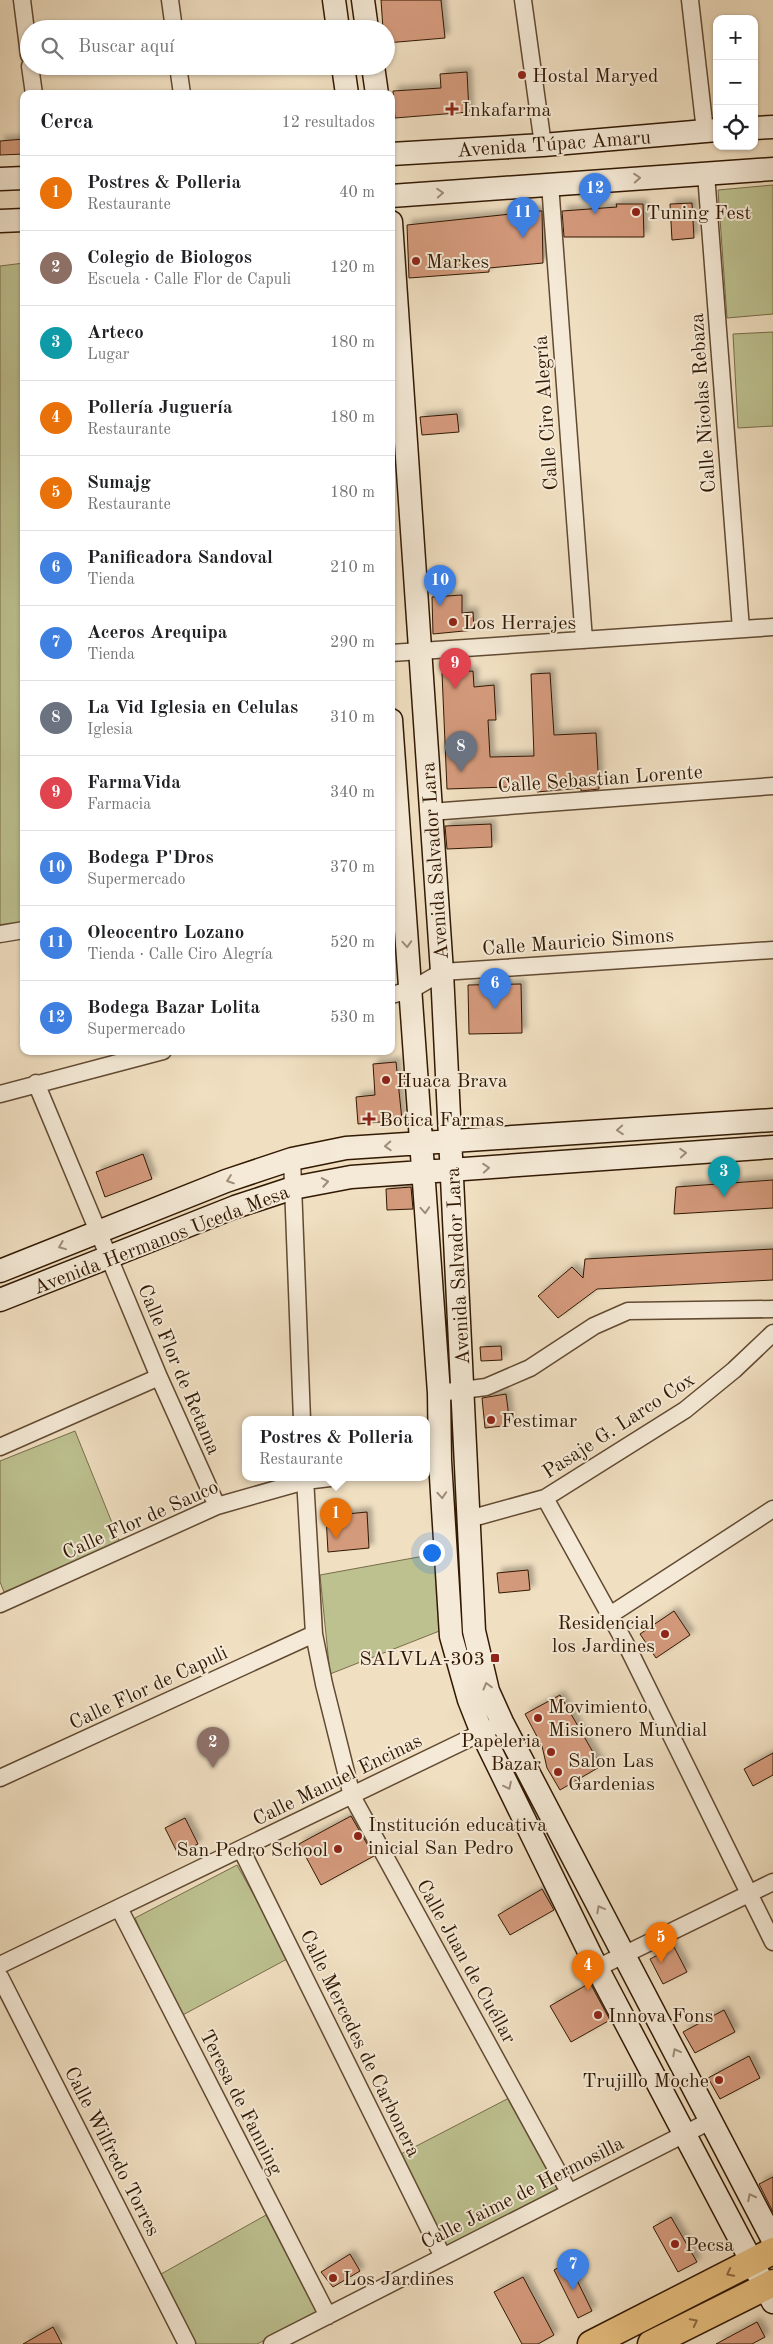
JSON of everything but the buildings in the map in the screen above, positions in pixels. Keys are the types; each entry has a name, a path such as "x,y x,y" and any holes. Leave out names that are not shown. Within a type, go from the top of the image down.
{"main road":[{"path":"591,2344 763,2256"},
{"path":"651,2344 770,2290"}],"street":[{"path":"22,0 25,20"},
{"path":"170,0 173,20"},
{"path":"334,0 337,20"},
{"path":"363,0 366,20"},
{"path":"523,0 543,145"},
{"path":"690,0 711,131"},
{"path":"31,75 33,90"},
{"path":"179,75 181,90"},
{"path":"344,75 346,90"},
{"path":"374,75 376,90"},
{"path":"758,128 773,127"},
{"name":"Avenida Túpac Amaru","path":"395,154 543,145 711,131"},
{"name":"Avenida Túpac Amaru","path":"395,196 773,169"},
{"name":"Calle Nicolas Rebaza","path":"706,174 741,629"},
{"path":"0,179 20,178"},
{"name":"Calle Ciro Alegría","path":"550,184 584,640"},
{"path":"0,221 20,220"},
{"name":"Avenida Salvador Lara","path":"395,342 397,402 420,651 442,972 452,1141 474,1630 488,1691 502,1722 712,2120 773,2240"},
{"path":"395,653 773,627"},
{"name":"Calle Sebastian Lorente","path":"430,812 773,786"},
{"name":"Avenida Salvador Lara","path":"395,820 401,992 420,1144 439,1393 433,1462 451,1636 469,1700 482,1733 597,1968 684,2134 763,2256 770,2290"},
{"path":"0,934 20,931"},
{"name":"Calle Mauricio Simons","path":"401,992 442,972 773,950"},
{"path":"0,1094 148,1055"},
{"name":"Calle Flor de Retama","path":"36,1083 158,1377 217,1506"},
{"name":"Avenida Hermanos Uceda Mesa","path":"0,1271 226,1181 292,1159 346,1148 773,1120"},
{"path":"655,1128 657,1155"},
{"name":"Avenida Hermanos Uceda Mesa","path":"0,1300 235,1206 293,1188 351,1178 773,1147"},
{"path":"292,1159 302,1416"},
{"path":"439,1393 486,1387 530,1368 594,1326 628,1311 773,1309"},
{"name":"Pasaje G. Larco Cox","path":"469,1519 545,1498 685,1410 734,1370 773,1333"},
{"path":"0,1447 158,1377"},
{"name":"Calle Flor de Sauco","path":"0,1604 217,1506 302,1481"},
{"name":"Calle Juan de Cuéllar","path":"305,1481 314,1634 324,1684 352,1796 569,2192"},
{"path":"545,1498 610,1615 773,1942"},
{"path":"610,1615 773,1509"},
{"name":"Calle Flor de Capuli","path":"0,1778 314,1634"},
{"name":"Calle Manuel Encinas","path":"0,1965 502,1722"},
{"name":"Calle Mercedes de Carbonera","path":"241,1849 443,2257"},
{"path":"597,1968 773,1882"},
{"name":"Teresa de Fanning","path":"119,1908 328,2316"},
{"name":"Calle Wilfredo Torres","path":"0,1977 187,2344"},
{"name":"Calle Jaime de Hermosilla","path":"272,2344 712,2120"}],"green space":[{"path":"773,185 773,314 727,318 718,190"},
{"path":"20,264 20,931 0,934 0,266"},
{"path":"773,332 773,426 738,428 733,334"},
{"path":"75,1431 121,1545 4,1592 0,1582 0,1461"},
{"path":"435,1554 442,1630 330,1674 320,1575"},
{"path":"237,1865 289,1958 179,2017 135,1918"},
{"path":"509,2098 558,2190 446,2246 401,2154"},
{"path":"266,2215 319,2313 257,2344 185,2344 154,2278"}],"place":[{"name":"Hostal Maryed","path":"522,75"},
{"name":"Inkafarma","path":"452,109"},
{"name":"Tuning Fest","path":"636,212"},
{"name":"Bodega Bazar Lolita","path":"595,214"},
{"name":"Oleocentro Lozano","path":"523,238"},
{"name":"Markes","path":"416,261"},
{"name":"Bodega P'Dros","path":"440,606"},
{"name":"Los Herrajes","path":"453,622"},
{"name":"FarmaVida","path":"455,689"},
{"name":"La Vid Iglesia en Celulas","path":"461,772"},
{"name":"Panificadora Sandoval","path":"495,1009"},
{"name":"Huaca Brava","path":"386,1080"},
{"name":"Botica Farmas","path":"369,1119"},
{"name":"Arteco","path":"724,1197"},
{"name":"Festimar","path":"491,1420"},
{"name":"Postres & Polleria","path":"336,1539"},
{"name":"Residencial los Jardines","path":"665,1634"},
{"name":"SALVLA-303","path":"495,1658"},
{"name":"Movimiento Misionero Mundial","path":"538,1718"},
{"name":"Papeleria Bazar","path":"551,1752"},
{"name":"Colegio de Biologos","path":"213,1768"},
{"name":"Salon Las Gardenias","path":"558,1772"},
{"name":"Institución educativa inicial San Pedro","path":"358,1836"},
{"name":"San Pedro School","path":"338,1849"},
{"name":"Sumajg","path":"661,1963"},
{"name":"Pollería Juguería","path":"588,1991"},
{"name":"Innova Fons","path":"598,2015"},
{"name":"Trujillo Moche","path":"719,2080"},
{"name":"Pecsa","path":"675,2244"},
{"name":"Los Jardines","path":"333,2278"},
{"name":"Aceros Arequipa","path":"573,2290"}]}
